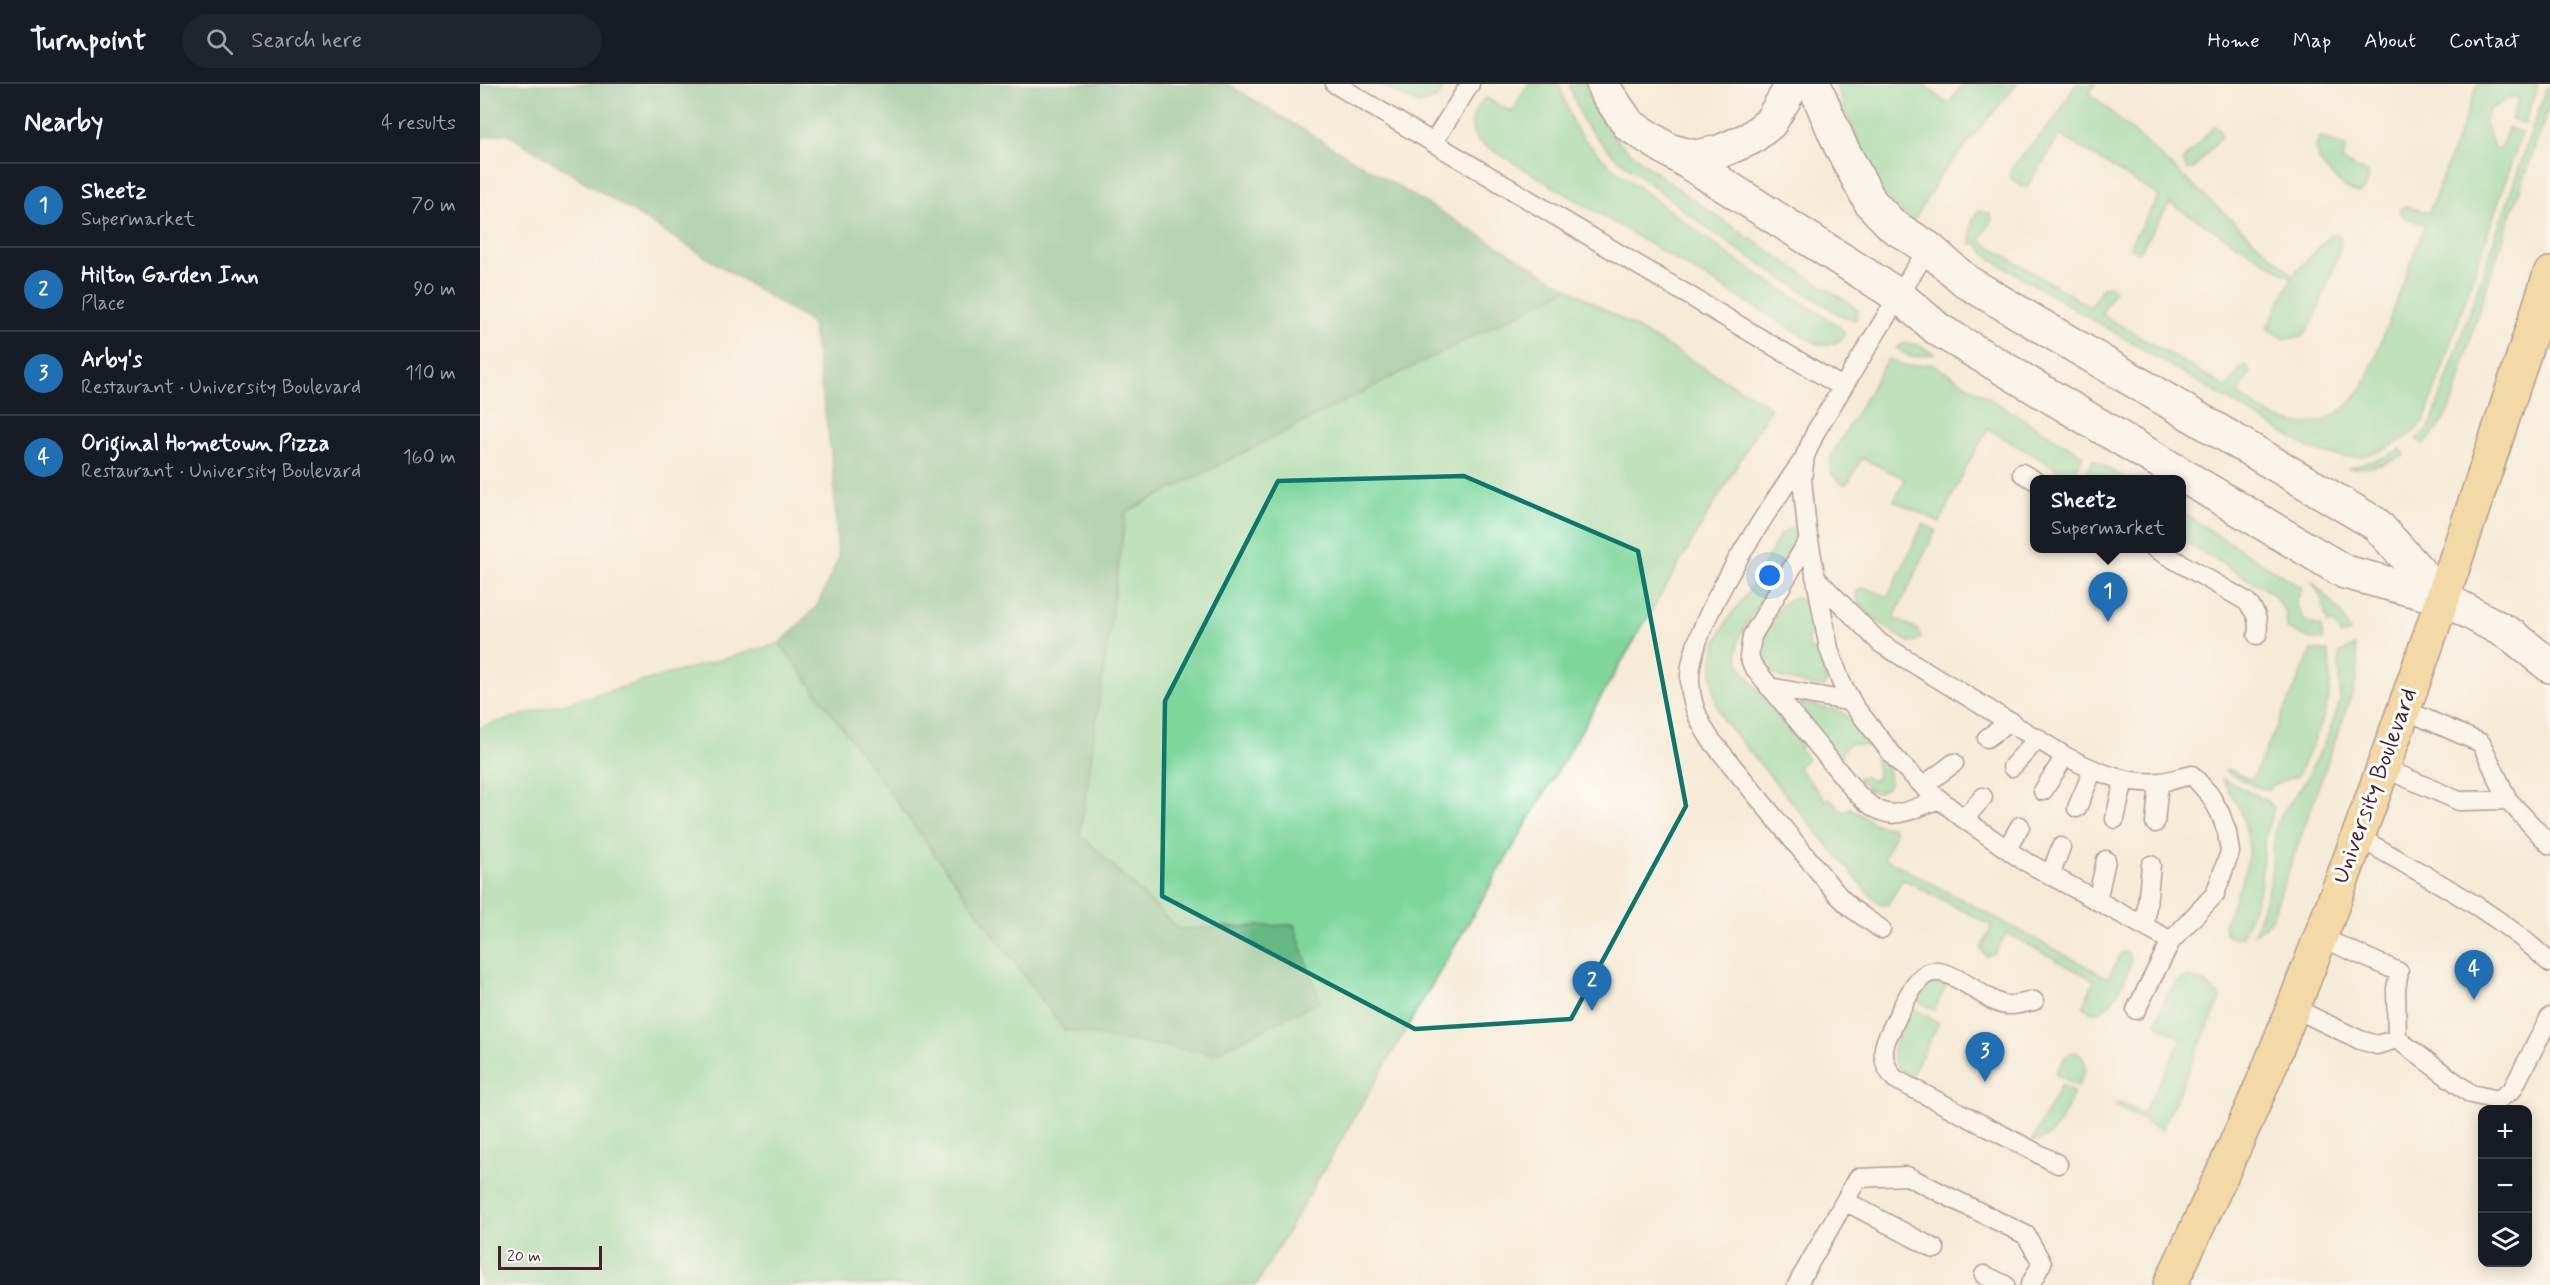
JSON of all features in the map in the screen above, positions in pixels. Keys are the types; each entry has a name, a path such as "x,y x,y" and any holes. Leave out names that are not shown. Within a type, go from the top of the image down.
{"main road":[{"name":"University Boulevard","path":"2170,1285 2262,1084 2320,937 2443,598 2550,274"}],"street":[{"path":"1603,84 1629,125 1664,149 1899,296 1939,330 2182,475"},
{"path":"1664,149 1695,157 1719,152 1751,138 1770,123 1793,84"},
{"path":"1815,84 1840,145 1871,203 1893,226 1928,248 1968,282 2376,524 2443,598"},
{"path":"2186,478 2344,572 2443,598 2513,636 2550,666"}],"lane":[{"path":"1335,84 1842,387"},
{"path":"1433,143 1470,84"},
{"path":"1928,248 1816,431 1806,456 1802,479 1809,539 1829,649 1841,682 1852,702 1896,759 1923,786 1964,819 2050,876 2170,941"},
{"path":"1806,456 1762,521 1708,617 1692,659 1689,676 1691,690 1699,722 1711,740 1838,894 1851,908 1881,929"},
{"path":"1809,539 1752,636 1749,657 1753,666 1854,790 1874,809 1883,813 1902,813 1939,799"},
{"path":"2161,553 2246,601 2257,618 2257,635"},
{"path":"1815,577 1880,643 2065,756 2093,770 2124,779 2159,782 2192,775 2210,795 2227,832 2230,852 2215,894 2170,941 2136,1010"},
{"path":"1769,687 1852,702"},
{"path":"2403,709 2481,743 2508,800 2550,845"},
{"path":"1987,738 2011,721"},
{"path":"2012,767 2038,738"},
{"path":"2043,791 2065,756"},
{"path":"1923,786 1954,763"},
{"path":"2382,766 2459,801 2508,800"},
{"path":"2077,808 2093,770"},
{"path":"2115,819 2124,779"},
{"path":"2155,823 2159,782"},
{"path":"1964,819 1983,797"},
{"path":"2007,849 2020,826"},
{"path":"2357,836 2485,912 2528,941 2550,963"},
{"path":"2050,876 2061,847"},
{"path":"2097,901 2106,860"},
{"path":"2145,926 2151,865"},
{"path":"2320,937 2399,972 2396,989 2397,1039"},
{"path":"2034,1000 2006,1006 1944,973 1927,973 1908,998 1886,1039 1883,1055 1889,1072 1895,1079 2058,1164"},
{"path":"2292,1007 2360,1041 2377,1045 2397,1039"},
{"path":"2397,1039 2471,1094 2498,1100 2512,1090 2550,1017"},
{"path":"1797,1285 1858,1178 1907,1176 2026,1235 2042,1263 2030,1285"},
{"path":"1845,1201 1935,1249"},
{"path":"1984,1275 2005,1285"}],"highlighted area":[{"path":"1464,476 1638,551 1686,806 1571,1019 1415,1029 1162,896 1165,701 1278,481"}],"green space":[{"path":"480,84 1227,84 1568,288 1126,512 1080,834 1178,929 1294,925 1320,1001 1213,1054 1064,1030 780,643 817,606 838,559 833,467 812,323 506,133 480,138"},
{"path":"1380,84 1446,84 1437,98 1418,104"},
{"path":"1528,84 1559,84 1572,122 1582,137 1609,165 1734,259 1839,326 1845,334 1842,338 1830,345 1812,341 1479,142 1472,125 1481,102 1486,98 1512,112"},
{"path":"1569,84 1585,84 1601,121 1637,158 1729,224 1853,306 1858,311 1855,320 1842,316 1720,238 1613,155 1583,122"},
{"path":"1835,84 1924,84 1943,101 1950,103 1963,84 2017,84 1939,177 1911,222 1874,185"},
{"path":"2075,84 2096,84 2089,92 2293,275 2331,235 2338,236 2341,242 2339,253 2314,319 2303,336 2285,339 2267,328 2292,278 2170,203 2142,248 2137,252 2130,248 2159,196 2060,135 2027,187 2021,186 2010,177 2011,168 2057,117"},
{"path":"2478,84 2538,84 2525,124 2511,119 2519,99 2512,96 2489,110 2484,121 2494,147 2501,149 2508,128 2522,132 2426,416 2413,432 2381,451 2343,457 2311,449 1996,262 1987,256 1977,243 1971,244 1972,221 1978,211 1990,213 1992,219 1980,241 2090,307 2103,287 2111,286 2114,292 2101,314 2227,388 2240,368 2247,366 2250,373 2238,395 2279,419 2305,424 2317,422 2338,413 2355,397 2368,377 2425,225 2402,216 2400,209 2405,206 2429,213"},
{"path":"2547,86 2550,103 2477,315 2452,402 2445,418 2423,444 2416,439 2428,430 2433,419"},
{"path":"2214,126 2220,130 2221,137 2193,169 2187,169 2183,160"},
{"path":"2320,137 2346,147 2342,161 2368,173 2366,184 2359,193 2338,182 2321,162 2315,148"},
{"path":"1568,288 1771,407 1256,1285 480,1285 480,727 780,643 874,769 1213,1054 1319,1001 1294,925 1178,929 1080,835 1126,512"},
{"path":"1904,343 1918,345 1935,354 1911,357 1896,348"},
{"path":"1888,359 1907,366 1932,364 2083,455 2074,475 2068,475 1988,429 1967,465 1940,522 1894,501 1905,479 1862,458 1848,483 1843,484 1835,478 1831,471 1833,453"},
{"path":"2401,449 2405,455 2384,464 2348,468 2386,457"},
{"path":"2093,460 2119,475 2086,475"},
{"path":"2186,516 2302,588 2296,603 2304,621 2320,626 2324,640 2311,639 2287,629 2286,612 2272,593 2186,542"},
{"path":"1923,524 1936,530 1894,618 1918,630 1921,638 1912,643 1871,616 1864,609 1856,594 1864,587 1888,597"},
{"path":"1789,529 1795,532 1796,540 1739,637 1737,654 1741,668 1802,746 1799,748 1808,759 1798,767 1826,801 1830,799 1844,812 1850,808 1875,824 1893,828 1895,833 1884,858 2108,978 2121,953 2127,952 2131,959 2121,988 2100,1011 2091,1012 2083,1006 2094,980 2006,933 1995,953 1986,956 1981,949 1992,926 1903,879 1888,904 1881,905 1875,901 1723,720 1713,683 1713,657 1716,645 1727,621 1749,591 1781,534"},
{"path":"2311,580 2341,613 2350,632 2341,635 2334,623 2328,624 2320,595"},
{"path":"1797,598 1807,605 1815,635 1807,638 1811,651 1819,649 1827,681 1824,687 1796,682 1772,673 1765,665 1761,655 1762,642 1777,612 1787,600"},
{"path":"2355,646 2358,665 2356,682 2272,917 2266,926 2254,934 2270,885 2275,832 2279,818 2306,780 2330,731 2340,701 2339,653"},
{"path":"2312,650 2328,651 2330,685 2324,716 2297,776 2273,785 2269,790 2252,785 2225,771 2229,770 2252,780"},
{"path":"1802,703 1840,711 1847,716 1871,747 1850,743 1843,750 1841,759 1799,707"},
{"path":"1876,753 1886,765 1890,778 1887,788 1876,793 1869,790 1857,778 1866,777 1872,781 1877,778 1878,771 1874,757"},
{"path":"2222,779 2266,800 2274,808 2265,836 2260,888 2242,937 2229,937 2224,925 2245,873 2249,848 2240,809"},
{"path":"2189,977 2203,982 2221,997 2162,1130 2114,1105 2120,1103 2143,1114 2182,1039 2158,1025 2156,1021 2172,988 2177,982"},
{"path":"1933,980 1947,984 1934,1010 1917,1001 1925,986"},
{"path":"1913,1008 1939,1023 1910,1078 1900,1070 1893,1054 1897,1037"},
{"path":"2071,1052 2079,1053 2085,1065 2078,1086 2055,1074 2065,1057"},
{"path":"2061,1085 2074,1093 2059,1124 2048,1136 2032,1141"}],"place":[{"name":"Sheetz","path":"2108,622"},
{"name":"Original Hometown Pizza","path":"2474,1000"},
{"name":"Hilton Garden Inn","path":"1592,1011"},
{"name":"Arby's","path":"1985,1082"}]}
